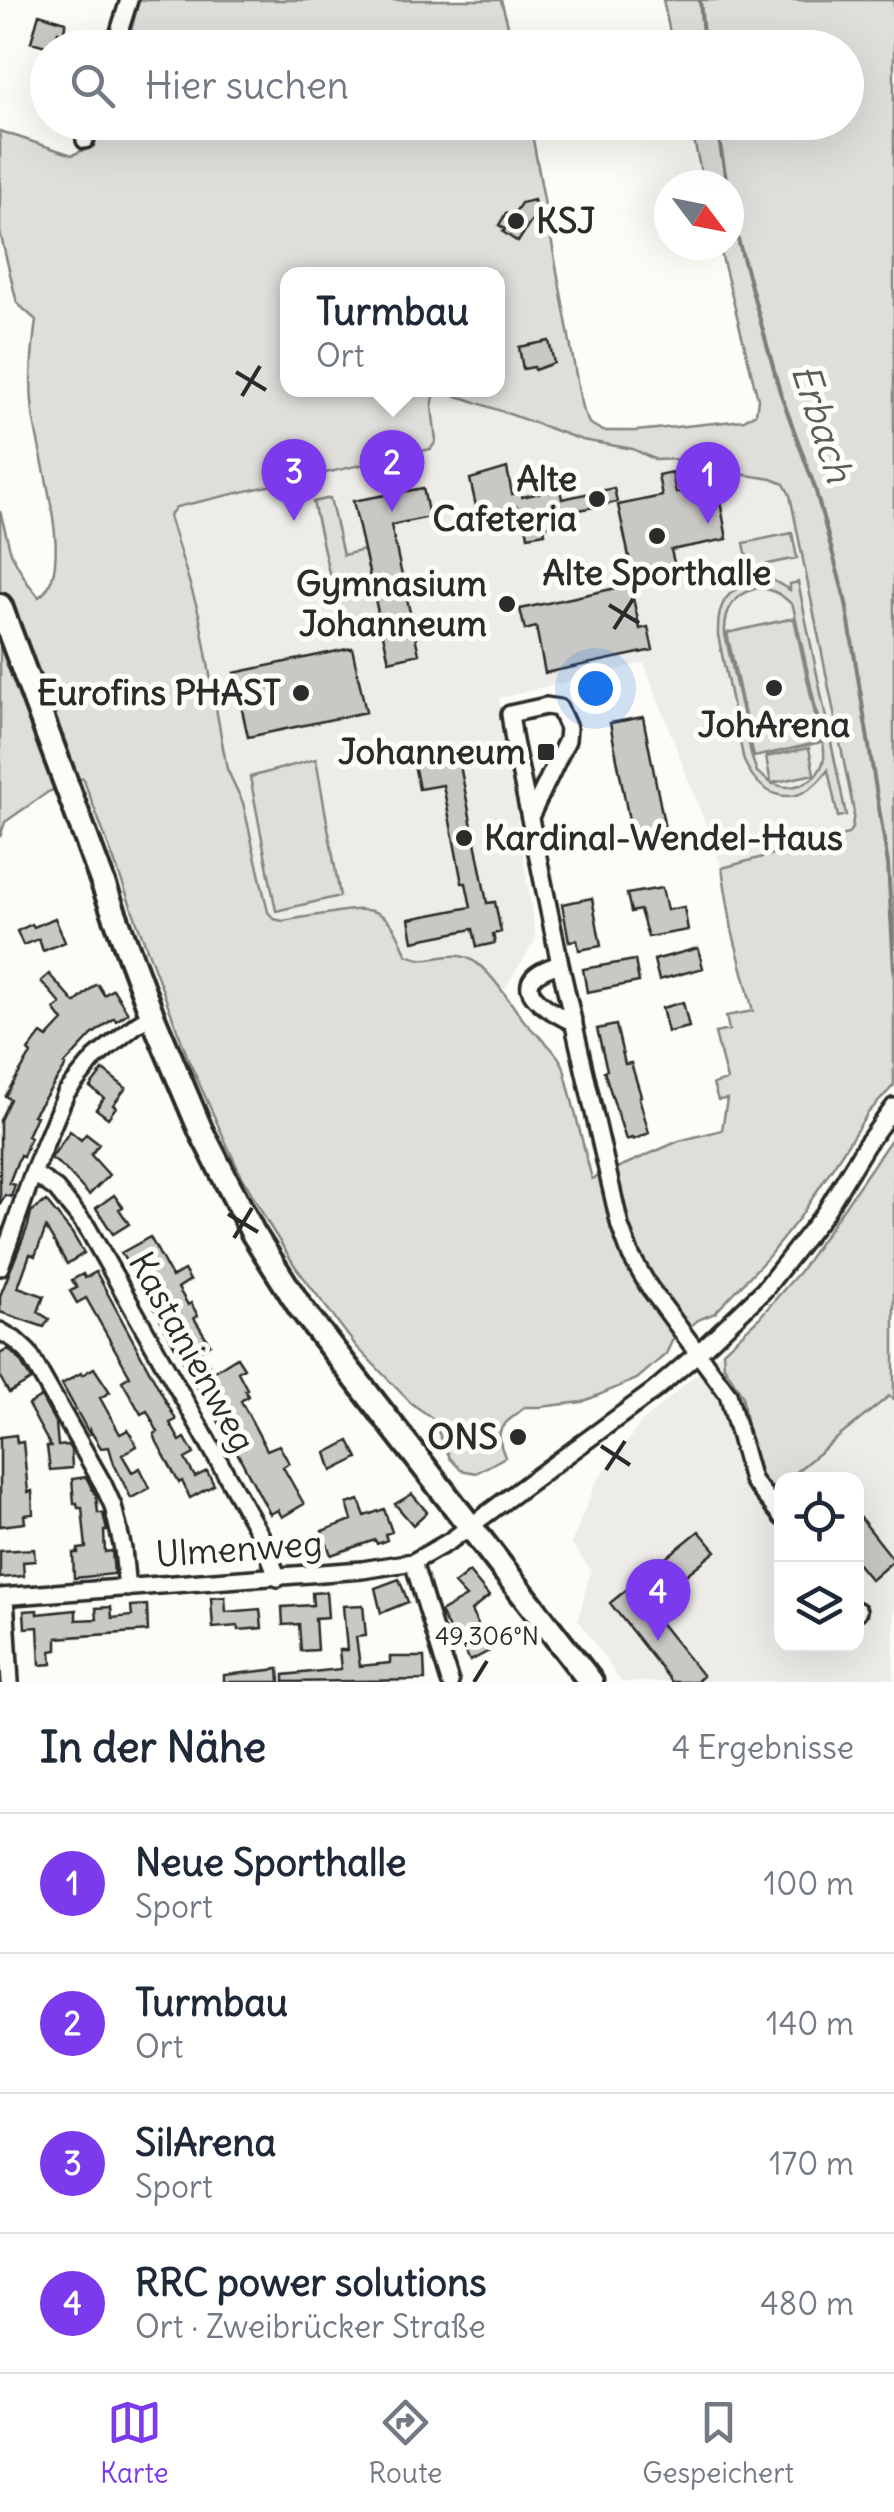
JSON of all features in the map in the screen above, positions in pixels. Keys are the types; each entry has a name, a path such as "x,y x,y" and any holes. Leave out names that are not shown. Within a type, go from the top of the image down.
{"main road":[{"path":"0,606 152,1015 222,1176 272,1266 300,1307 591,1682"}],"street":[{"path":"120,30 129,0"},
{"path":"530,817 562,753 568,728 559,708 546,706 510,714 530,817 560,964 620,1226 649,1287 728,1394 752,1480 774,1507"},
{"path":"560,964 534,977 533,997 574,1023"},
{"path":"0,1267 58,1107 94,1058 152,1015"},
{"name":"Ulmenweg","path":"3,1597 362,1570 413,1562 435,1551 655,1390 764,1290 824,1214 893,1108"},
{"name":"Kastanienweg","path":"33,1173 67,1200 88,1227 262,1538 278,1578"},
{"path":"0,1331 28,1352 103,1484 119,1525 127,1588"},
{"path":"413,1562 450,1682"},
{"path":"3,1597 10,1682"}],"shaded area":[{"path":"139,0 501,0 509,30 131,30"},
{"path":"663,0 894,0 894,1085 868,1113 800,1217 715,1313 698,1320 672,1341 666,1354 637,1379 582,1402 525,1407 500,1433 505,1457 476,1473 461,1470 450,1458 432,1418 411,1403 356,1346 295,1266 238,1169 189,1061 83,778 48,792 5,822 0,837 0,511 11,553 39,597 50,583 55,538 32,401 36,320 17,303 0,232 0,131 72,155 94,146 96,140 533,140 582,408 589,423 603,431 636,431 744,420 756,413 758,399 723,260 744,260 744,170 701,170 694,140 864,140 864,30 669,30","holes":["280,267 505,267 505,397 459,397 582,440 633,449 656,460 680,459 693,469 784,484 790,495 854,812 848,834 722,868 732,930 753,1011 726,1016 729,1030 715,1033 727,1080 713,1084 718,1100 727,1099 722,1130 679,1141 592,1179 563,1065 479,965 460,956 420,959 406,954 394,928 371,911 283,921 268,912 243,803 227,769 199,614 169,516 176,507 431,449 436,441 434,397 280,397"]},
{"name":"Gymnasium Johanneum","path":"434,397 459,397 582,440 633,449 656,460 680,458 694,469 784,484 790,495 854,812 848,834 722,868 644,663 499,698 536,939 504,990 462,956 418,961 406,954 398,933 381,914 362,908 283,921 274,919 268,912 243,803 227,769 199,614 169,516 176,506 431,449"},
{"path":"330,498 343,555 364,550 381,626 343,635 313,502"},
{"path":"792,533 797,558 749,568 744,543"},
{"path":"755,579 774,581 790,590 790,584 798,582 846,815 838,817 828,770 806,791 783,796 762,786 744,761 718,635 719,614 725,600","holes":["749,591 777,593 793,606 823,741 824,756 817,773 796,786 772,783 814,774 809,748 766,757 771,783 757,772 725,634 732,604"]},
{"name":"JohArena","path":"794,618 821,742 754,757 727,633"},
{"path":"316,759 340,896 276,911 250,777"},
{"path":"894,1135 894,1399 889,1396 796,1472 774,1472 774,1489 754,1472 742,1395 724,1366 723,1351 759,1318 800,1271"},
{"path":"723,1351 724,1366 742,1395 754,1471 774,1489 774,1652 864,1652 864,1472 796,1472 890,1395 894,1403 894,1682 621,1682 578,1619 591,1570 571,1544 596,1482 642,1422"}],"building":[{"path":"39,14 66,22 64,30 34,30"},
{"name":"KSJ","path":"534,200 537,212 518,242 499,225 506,213 512,217 521,203"},
{"path":"549,341 554,363 535,370 523,369 519,347"},
{"path":"507,468 512,494 521,492 522,497 559,485 562,499 614,488 617,502 570,512 572,520 544,526 545,533 528,536 524,513 518,514 517,507 479,520 470,479"},
{"path":"672,472 676,493 717,485 727,539 671,550 675,567 633,576 618,505 662,496 658,475"},
{"path":"423,488 429,517 391,525 419,654 389,661 353,501"},
{"path":"630,585 640,629 648,627 653,650 545,673 536,627 525,630 520,609"},
{"path":"352,648 366,712 248,737 234,673"},
{"path":"643,717 668,844 635,851 610,723"},
{"name":"Kardinal-Wendel-Haus","path":"458,755 487,903 495,902 501,932 493,934 495,943 477,947 473,929 413,941 409,919 471,907 466,883 462,883 443,785 419,789 414,764"},
{"path":"662,888 667,910 684,907 688,930 648,937 640,910 631,912 627,894"},
{"path":"592,898 601,946 579,950 577,940 569,941 562,904"},
{"path":"55,918 65,942 43,951 39,939 23,945 17,931"},
{"path":"698,948 703,968 659,980 654,960"},
{"path":"635,960 639,982 587,992 583,969"},
{"path":"49,974 75,1003 95,985 104,995 113,989 128,1013 116,1021 114,1018 92,1035 64,1065 33,1115 36,1116 27,1136 30,1138 9,1183 15,1185 11,1197 5,1195 0,1205 0,1120 10,1099 5,1096 41,1034 47,1038 63,1021 54,1009 61,1004 41,981"},
{"path":"683,1002 689,1027 668,1032 662,1008"},
{"path":"616,1025 625,1064 631,1063 649,1133 633,1140 626,1140 604,1071 607,1070 597,1029"},
{"path":"103,1070 126,1088 108,1118 96,1109 104,1098 90,1087"},
{"path":"70,1131 81,1140 86,1134 99,1144 91,1155 109,1175 89,1195 51,1158"},
{"path":"114,1195 129,1224 113,1234 96,1208"},
{"path":"46,1201 84,1253 67,1264 46,1228 35,1256 30,1254 18,1287 44,1296 38,1312 49,1319 44,1327 0,1312 0,1296 31,1212"},
{"path":"150,1237 172,1277 184,1270 190,1280 178,1288 188,1305 191,1303 198,1316 194,1318 210,1344 200,1350 213,1372 237,1357 244,1368 238,1372 248,1396 241,1401 267,1450 279,1445 289,1463 283,1467 304,1504 282,1517 278,1510 270,1514 121,1253"},
{"path":"96,1272 176,1420 170,1423 180,1441 185,1438 194,1454 185,1459 195,1477 207,1471 214,1485 190,1498 157,1442 154,1434 158,1432 147,1411 141,1414 122,1381 130,1376 86,1298 77,1303 70,1291 77,1288 72,1280"},
{"path":"8,1349 31,1380 9,1393 0,1377 0,1354"},
{"path":"94,1368 110,1392 100,1398 120,1434 128,1430 137,1446 122,1455 132,1472 140,1468 150,1488 131,1498 109,1447 101,1448 90,1430 90,1435 62,1384"},
{"path":"41,1397 56,1424 58,1446 68,1445 71,1450 72,1468 50,1470 47,1447 51,1447 28,1405"},
{"path":"16,1435 17,1443 23,1442 33,1514 24,1515 25,1523 0,1526 0,1437"},
{"path":"349,1441 358,1458 332,1471 326,1453"},
{"path":"86,1477 96,1496 98,1513 103,1513 107,1531 105,1552 112,1551 114,1574 74,1578 73,1553 86,1548 82,1508 74,1503 72,1479"},
{"path":"412,1494 427,1512 413,1525 395,1504"},
{"path":"359,1500 365,1516 384,1509 392,1532 385,1534 387,1540 377,1544 375,1540 331,1555 322,1531 352,1520 347,1504"},
{"path":"864,1522 894,1560 871,1580 864,1572"},
{"path":"699,1531 716,1551 647,1606 703,1676 696,1682 672,1682 610,1603"},
{"path":"34,1549 35,1561 23,1562 24,1576 0,1578 0,1551"},
{"path":"469,1572 489,1596 471,1611 491,1650 470,1661 463,1647 453,1651 449,1641 454,1639 440,1612 466,1597 454,1584"},
{"path":"399,1579 408,1602 381,1613 375,1588"},
{"path":"326,1592 328,1617 315,1618 317,1650 301,1651 299,1624 283,1625 282,1607 313,1605 312,1593"},
{"path":"225,1597 226,1612 260,1609 262,1628 213,1628 211,1598"},
{"path":"147,1605 148,1631 57,1638 57,1650 51,1651 52,1664 40,1665 38,1627 25,1628 24,1611 37,1610 37,1614 76,1610 76,1620 97,1619 96,1608 111,1607 112,1618 132,1616 131,1606"},
{"path":"363,1605 366,1636 356,1637 360,1666 390,1663 390,1657 424,1657 425,1680 284,1682 284,1675 341,1669 339,1650 347,1650 343,1606"},
{"path":"279,1669 280,1682 224,1682 224,1675"}],"waterway":[{"name":"Erbach","path":"700,0 702,30"},
{"name":"Erbach","path":"719,140 724,170"},
{"name":"Erbach","path":"744,260 780,392 815,488 846,603 888,864 894,969"}],"place":[{"name":"KSJ","path":"516,221"},
{"name":"Alte Cafeteria","path":"597,499"},
{"name":"Turmbau","path":"392,512"},
{"name":"SilArena","path":"294,521"},
{"name":"Neue Sporthalle","path":"708,524"},
{"name":"Alte Sporthalle","path":"657,536"},
{"name":"Gymnasium Johanneum","path":"507,604"},
{"name":"JohArena","path":"774,688"},
{"name":"Eurofins PHAST","path":"301,693"},
{"name":"Johanneum","path":"546,752"},
{"name":"Kardinal-Wendel-Haus","path":"464,838"},
{"name":"ONS","path":"518,1437"},
{"name":"RRC power solutions","path":"658,1641"}]}
